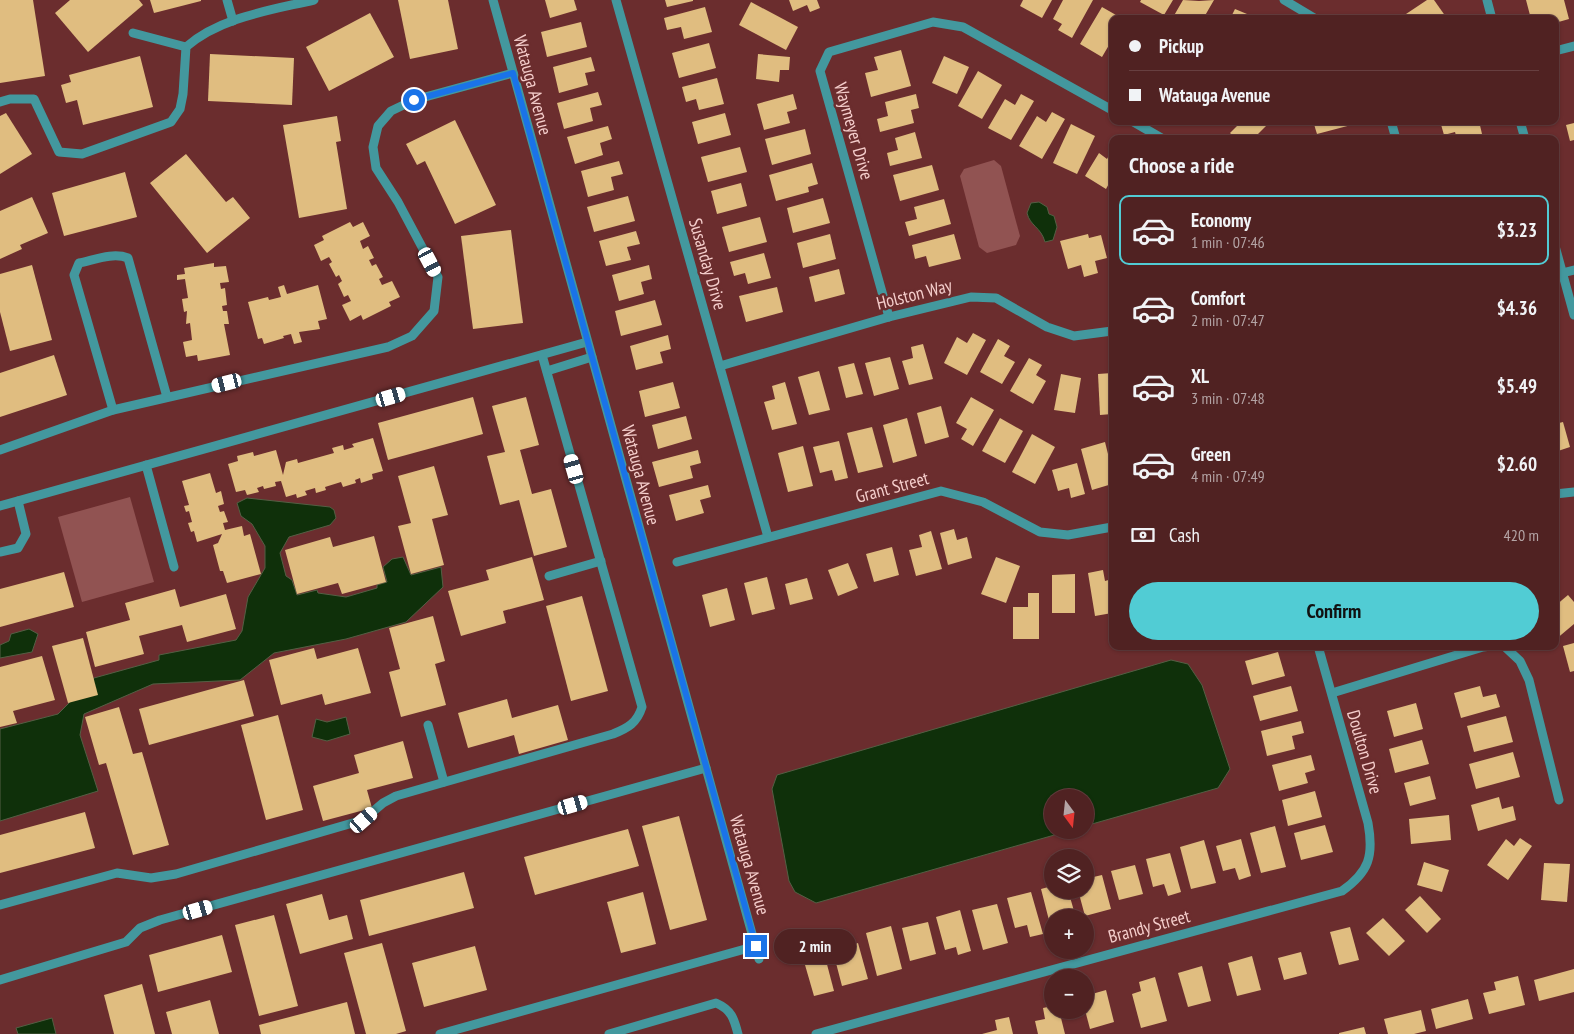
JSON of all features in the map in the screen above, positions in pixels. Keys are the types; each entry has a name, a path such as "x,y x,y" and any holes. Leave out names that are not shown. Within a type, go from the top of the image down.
{"street":[{"path":"227,0 233,21"},
{"path":"0,102 10,99 34,100 59,152 82,154 171,122 180,109 184,94 186,47 197,37 233,21 314,0"},
{"name":"Watauga Avenue","path":"493,0 759,959"},
{"name":"Susanday Drive","path":"616,0 768,537"},
{"path":"1284,0 1309,15"},
{"path":"1487,0 1491,15"},
{"name":"Waymeyer Drive","path":"889,317 820,71 829,52 933,22 963,26 1109,108"},
{"path":"133,33 186,47"},
{"path":"1559,50 1574,46"},
{"path":"0,450 112,410 388,346 412,336 434,311 438,277 398,202 376,168 373,147 378,126 391,111 414,100 513,73"},
{"path":"1139,125 1156,135"},
{"path":"112,410 74,275 79,263 120,255 128,258 168,397"},
{"path":"1559,261 1574,315"},
{"path":"1562,273 1574,270"},
{"name":"Holston Way","path":"720,366 889,317 971,296 996,298 1047,327 1074,336 1109,330"},
{"path":"0,506 587,342"},
{"path":"0,905 117,873 152,878 176,874 364,820 382,803 396,796 629,728 639,717 642,707 542,355"},
{"path":"546,371 592,357"},
{"path":"146,465 174,568"},
{"name":"Grant Street","path":"677,562 941,491 983,502 1040,532 1068,535 1109,528"},
{"path":"1559,494 1574,492"},
{"path":"0,552 18,548 26,534 18,501"},
{"path":"549,576 601,561"},
{"name":"Doulton Drive","path":"1319,650 1368,824 1371,841 1367,867"},
{"path":"1332,693 1473,650"},
{"path":"1508,650 1520,661 1529,680 1559,800"},
{"path":"428,724 444,782"},
{"path":"0,980 126,942 140,928 160,920 706,768"},
{"name":"Brandy Street","path":"816,1034 1342,891 1357,880 1367,867"},
{"path":"440,1034 756,946"},
{"path":"609,1034 716,1003 726,1008 733,1016 738,1034"}],"shaded area":[{"path":"994,160 1001,166 1020,236 1016,245 987,253 979,247 960,176 964,169"},
{"path":"1039,202 1047,207 1049,214 1054,216 1057,227 1053,240 1045,242 1041,233 1028,217 1027,213 1031,203"},
{"path":"130,497 154,582 82,602 58,517"},
{"path":"247,498 330,507 334,510 336,518 330,525 289,537 280,553 286,576 292,580 297,595 317,590 318,593 346,597 377,588 377,585 387,582 383,567 392,559 403,557 411,575 441,567 443,587 406,622 346,639 274,653 240,680 153,684 84,714 80,735 98,791 0,821 0,729 58,714 94,678 159,660 159,655 236,640 242,631 248,597 265,568 265,546 252,524 241,516 237,503"},
{"path":"29,629 38,634 32,652 0,658 0,645 9,641 11,634"},
{"path":"1171,660 1188,664 1202,685 1230,769 1218,788 1094,823 1094,789 1044,789 1044,838 816,903 795,892 789,881 772,789 777,775"},
{"path":"346,717 350,734 327,741 312,737 316,719 327,722"},
{"path":"52,1018 56,1034 18,1034 16,1028"}],"building":[{"path":"0,0 33,0 45,76 0,83"},
{"path":"70,0 139,0 143,5 88,52 55,13"},
{"path":"150,0 201,0 201,1 154,13"},
{"path":"398,0 448,0 458,49 410,59"},
{"path":"545,0 574,0 577,10 550,18"},
{"path":"665,0 693,0 693,1 667,7"},
{"path":"789,0 817,0 820,8 810,12 807,5 793,11"},
{"path":"1023,0 1052,0 1042,18 1020,6"},
{"path":"1063,0 1093,0 1072,38 1058,30 1062,24 1053,19"},
{"path":"1141,0 1173,0 1164,15 1140,2"},
{"path":"1183,0 1214,0 1205,15 1174,15"},
{"path":"1427,0 1434,0 1445,15 1407,15"},
{"path":"1526,0 1564,0 1569,19 1559,22 1559,15 1530,15"},
{"path":"751,2 798,27 786,50 739,25"},
{"path":"705,7 712,32 684,39 681,27 667,30 664,18"},
{"path":"1102,7 1116,15 1109,15 1109,45 1102,57 1080,44"},
{"path":"1235,9 1247,14 1247,15 1232,15"},
{"path":"370,13 394,57 329,91 306,47"},
{"path":"581,22 587,47 547,57 541,32"},
{"path":"709,43 716,68 679,78 672,53"},
{"path":"901,50 911,86 871,97 865,73 878,70 874,57"},
{"path":"210,54 294,58 292,105 208,101"},
{"path":"758,54 790,57 789,70 780,70 779,82 756,79"},
{"path":"140,56 153,107 83,125 77,100 66,103 61,85 71,82 69,75"},
{"path":"944,56 969,67 957,94 932,83"},
{"path":"591,57 595,71 585,73 588,85 559,93 553,67"},
{"path":"978,71 1002,85 982,119 958,106"},
{"path":"717,78 724,104 699,110 696,99 686,102 682,87"},
{"path":"598,92 602,105 590,108 593,121 564,129 557,103"},
{"path":"793,94 797,109 787,112 790,123 764,130 757,104"},
{"path":"916,94 919,108 911,110 914,123 880,132 877,119 888,116 885,102"},
{"path":"1021,94 1034,101 1011,140 988,128 1005,99 1015,105"},
{"path":"1052,112 1065,119 1042,159 1019,146 1037,116 1046,122"},
{"path":"6,113 32,154 0,174 0,116"},
{"path":"725,113 731,135 698,144 692,122"},
{"path":"337,116 341,141 336,142 347,209 299,218 283,125"},
{"path":"455,120 496,205 455,224 425,161 417,165 406,144"},
{"path":"1574,123 1574,140 1570,141 1566,125"},
{"path":"1071,124 1095,136 1077,174 1053,163"},
{"path":"1238,125 1267,125 1257,135 1232,135 1230,133"},
{"path":"1314,125 1351,125 1317,134"},
{"path":"1441,125 1480,125 1482,134 1456,135 1455,132 1444,135"},
{"path":"608,126 612,139 600,143 603,155 575,164 567,137"},
{"path":"805,129 811,154 772,165 765,139"},
{"path":"915,132 922,158 890,166 887,153 898,150 895,138"},
{"path":"740,147 747,172 708,182 701,157"},
{"path":"1099,153 1107,159 1109,155 1109,184 1106,189 1085,176"},
{"path":"186,154 226,202 233,197 250,218 207,253 150,183"},
{"path":"619,161 623,174 611,177 614,190 588,197 581,171"},
{"path":"812,163 818,184 808,187 809,192 776,201 769,175"},
{"path":"932,165 939,190 900,201 893,175"},
{"path":"125,172 137,217 64,236 52,193"},
{"path":"741,183 747,206 717,214 711,191"},
{"path":"628,196 635,221 594,232 587,207"},
{"path":"32,197 48,233 20,245 22,249 0,259 0,211"},
{"path":"823,198 830,223 793,233 787,208"},
{"path":"944,199 951,224 909,236 905,222 917,219 914,207"},
{"path":"760,217 767,242 729,252 722,227"},
{"path":"350,222 353,227 363,222 370,236 360,241 363,249 368,246 374,258 369,260 372,266 376,264 383,277 379,279 382,285 392,281 400,297 389,302 391,306 363,320 361,315 350,321 342,305 351,301 348,295 344,297 338,284 342,281 339,275 336,277 329,264 332,262 329,257 321,261 314,245 324,240 322,236"},
{"path":"511,230 523,323 473,329 461,236"},
{"path":"636,231 640,244 627,247 631,260 606,266 599,241"},
{"path":"830,234 836,259 803,268 797,243"},
{"path":"954,234 961,259 929,267 926,256 915,259 912,245"},
{"path":"1088,234 1089,238 1101,235 1107,258 1095,261 1098,273 1084,277 1081,265 1068,269 1060,241"},
{"path":"764,253 771,278 748,284 745,273 734,276 730,262"},
{"path":"214,263 214,267 226,266 229,282 220,283 221,289 225,288 227,305 222,306 223,311 227,311 229,324 224,324 230,355 198,361 197,355 186,357 183,342 192,340 190,323 186,324 187,311 184,312 182,299 188,298 185,279 177,280 177,275 185,274 184,268"},
{"path":"32,265 52,340 10,351 0,312 0,274"},
{"path":"649,265 652,279 641,282 644,294 619,301 612,275"},
{"path":"839,269 845,294 815,302 809,277"},
{"path":"284,285 287,294 318,285 327,319 318,321 320,329 299,332 302,342 294,344 291,334 264,344 262,338 258,339 248,302 268,297 269,300 281,297 278,287"},
{"path":"777,287 783,312 746,322 739,296"},
{"path":"655,300 662,325 621,336 615,311"},
{"path":"973,333 986,340 967,375 944,363 957,337 967,343"},
{"path":"668,335 671,349 660,352 663,363 636,370 630,346"},
{"path":"998,339 1010,346 1004,356 1015,362 1002,384 980,372"},
{"path":"923,344 933,379 909,385 902,361 913,358 911,347"},
{"path":"54,355 67,395 0,417 0,373"},
{"path":"890,357 899,389 874,396 865,363"},
{"path":"1029,358 1042,365 1036,375 1046,381 1033,404 1010,391"},
{"path":"854,363 863,394 846,398 838,367"},
{"path":"819,371 830,410 809,415 798,377"},
{"path":"1109,373 1109,414 1100,415 1098,374"},
{"path":"1061,374 1081,378 1075,413 1054,410"},
{"path":"673,382 680,408 645,417 639,391"},
{"path":"785,382 797,424 772,430 764,402 775,399 772,386"},
{"path":"473,397 483,434 388,460 378,423"},
{"path":"526,397 539,445 520,450 532,494 551,489 567,547 534,556 519,500 500,505 487,456 505,452 492,406"},
{"path":"971,397 994,410 973,446 961,439 967,429 956,423"},
{"path":"941,406 949,437 925,444 917,413"},
{"path":"686,416 692,439 658,449 652,425"},
{"path":"907,418 917,456 893,463 883,425"},
{"path":"1000,418 1023,431 1005,463 982,451"},
{"path":"1563,422 1570,447 1559,451 1559,423"},
{"path":"872,427 883,467 858,473 847,433"},
{"path":"1032,434 1055,447 1035,484 1012,472"},
{"path":"373,438 383,471 372,474 373,479 361,483 360,478 355,480 356,483 343,487 341,482 325,487 326,490 316,493 315,488 305,491 307,495 297,498 296,494 286,497 281,481 275,482 276,486 264,489 263,486 257,488 259,492 247,495 245,490 236,492 228,464 238,461 237,456 253,452 254,456 276,450 283,475 286,462 297,459 298,463 334,453 332,448 343,445 344,450 354,447 352,444"},
{"path":"839,441 848,478 835,481 832,470 820,473 813,447"},
{"path":"1105,442 1109,458 1109,485 1092,490 1081,449"},
{"path":"803,446 813,486 788,492 778,453"},
{"path":"698,450 701,463 690,466 693,478 659,487 652,462"},
{"path":"1077,463 1085,494 1071,498 1069,488 1058,491 1052,470"},
{"path":"434,466 448,515 432,519 444,565 411,574 398,526 411,523 398,476"},
{"path":"210,473 216,493 221,491 224,504 218,506 220,512 224,511 228,522 223,523 225,530 242,526 244,536 250,534 261,574 227,583 223,571 220,571 213,545 218,543 222,534 197,542 194,531 191,532 188,523 192,522 189,511 186,512 184,506 189,505 182,481"},
{"path":"708,485 711,497 700,500 704,513 676,521 669,495"},
{"path":"954,529 957,540 967,537 972,558 948,565 940,533"},
{"path":"931,531 942,569 916,576 909,550 922,547 919,535"},
{"path":"374,536 386,582 342,594 338,583 297,594 285,550 330,537 333,547"},
{"path":"892,547 899,575 874,582 866,554"},
{"path":"532,557 544,600 503,611 506,623 461,636 448,591 489,580 486,570"},
{"path":"996,557 1020,566 1006,603 981,594"},
{"path":"848,563 858,588 838,596 828,570"},
{"path":"1103,570 1105,581 1109,580 1109,614 1095,616 1088,573"},
{"path":"64,572 74,607 0,627 0,589"},
{"path":"1075,574 1075,613 1052,613 1052,575"},
{"path":"767,577 775,609 752,615 744,583"},
{"path":"807,578 813,599 790,605 785,584"},
{"path":"727,588 735,620 710,627 702,595"},
{"path":"175,589 180,607 226,594 236,629 187,642 182,625 139,636 144,654 95,667 86,632 130,620 125,603"},
{"path":"1028,593 1039,593 1039,639 1013,639 1013,607 1028,607"},
{"path":"1568,595 1574,602 1574,624 1559,637 1559,603"},
{"path":"582,596 608,691 571,701 546,606"},
{"path":"433,616 445,661 435,664 446,705 401,717 389,672 400,669 389,628"},
{"path":"83,638 98,695 68,703 52,646"},
{"path":"1574,643 1574,671 1570,672 1563,646"},
{"path":"314,648 317,659 358,648 371,693 325,705 322,694 281,705 269,660"},
{"path":"1278,652 1285,676 1252,685 1245,661"},
{"path":"42,656 55,700 13,711 17,723 0,727 0,667"},
{"path":"244,680 254,716 149,745 139,709"},
{"path":"1291,686 1298,711 1260,721 1253,696"},
{"path":"1480,686 1483,697 1496,694 1500,707 1461,718 1454,693"},
{"path":"507,699 512,718 558,705 568,740 519,754 514,735 468,748 458,713"},
{"path":"1416,703 1423,729 1394,737 1387,711"},
{"path":"119,707 133,754 142,752 169,845 133,855 106,763 99,765 85,717"},
{"path":"278,715 303,810 266,820 241,725"},
{"path":"1506,716 1513,742 1474,752 1467,726"},
{"path":"1301,721 1304,733 1292,736 1295,749 1267,756 1261,731"},
{"path":"1422,740 1429,764 1395,773 1389,749"},
{"path":"403,741 413,778 367,790 372,808 323,821 313,786 359,773 354,755"},
{"path":"1513,752 1520,777 1476,789 1469,764"},
{"path":"1311,755 1315,770 1305,773 1308,783 1279,791 1272,765"},
{"path":"1430,776 1436,799 1410,806 1404,783"},
{"path":"1315,791 1322,817 1288,826 1282,800"},
{"path":"1499,797 1502,809 1513,806 1516,820 1478,831 1471,805"},
{"path":"85,812 95,848 0,873 0,835"},
{"path":"1449,815 1451,840 1411,844 1409,819"},
{"path":"679,816 707,920 670,930 642,826"},
{"path":"1325,825 1333,852 1301,860 1294,833"},
{"path":"1275,826 1286,867 1261,873 1250,833"},
{"path":"628,829 639,866 535,895 524,857"},
{"path":"1520,838 1532,846 1508,880 1487,865 1506,839 1514,846"},
{"path":"1241,839 1251,876 1239,880 1235,868 1223,871 1216,846"},
{"path":"1204,840 1216,883 1191,889 1180,847"},
{"path":"1170,853 1181,892 1168,896 1164,884 1153,887 1146,859"},
{"path":"1424,862 1449,870 1442,892 1417,885"},
{"path":"1544,863 1570,864 1567,902 1541,900"},
{"path":"1135,865 1143,894 1119,900 1111,871"},
{"path":"464,872 474,908 369,936 360,900"},
{"path":"1102,875 1111,909 1094,914 1094,909 1083,909 1080,899 1094,899 1094,877"},
{"path":"1044,888 1044,899 1071,899 1073,909 1046,909 1041,889"},
{"path":"643,892 656,944 621,953 607,902"},
{"path":"1031,892 1043,934 1030,937 1027,925 1015,928 1007,898"},
{"path":"322,894 329,920 347,915 353,939 300,954 286,904"},
{"path":"1420,896 1441,919 1427,933 1405,910"},
{"path":"997,904 1008,943 983,950 972,910"},
{"path":"960,910 971,951 958,955 956,947 945,950 936,917"},
{"path":"274,915 298,1006 259,1016 235,925"},
{"path":"1383,918 1405,941 1389,956 1366,933"},
{"path":"928,922 936,954 910,961 902,928"},
{"path":"891,926 902,969 877,976 866,933"},
{"path":"1350,927 1359,960 1339,965 1330,932"},
{"path":"222,935 232,972 158,992 149,955"},
{"path":"843,937 846,947 858,943 868,979 842,986 830,940"},
{"path":"382,943 406,1031 396,1034 366,1034 344,953"},
{"path":"475,946 487,990 424,1007 412,963"},
{"path":"1301,952 1307,974 1284,980 1278,958"},
{"path":"824,953 834,991 814,996 803,958"},
{"path":"1252,956 1261,990 1237,996 1228,963"},
{"path":"1202,966 1211,1001 1188,1007 1178,973"},
{"path":"1574,969 1574,992 1539,1001 1534,980"},
{"path":"1518,976 1525,1005 1489,1014 1483,993 1496,990 1494,982"},
{"path":"1155,977 1167,1021 1141,1028 1132,994 1141,991 1139,982"},
{"path":"142,984 155,1034 114,1034 104,995"},
{"path":"1106,990 1114,1022 1090,1029 1087,1019 1094,1019 1094,993"},
{"path":"1468,999 1473,1019 1436,1029 1431,1009"},
{"path":"210,1000 219,1034 172,1034 166,1012"},
{"path":"347,1002 355,1034 261,1034 259,1025"},
{"path":"1421,1010 1426,1031 1414,1034 1388,1034 1384,1019"},
{"path":"1009,1017 1013,1034 982,1034 997,1030 995,1020"},
{"path":"1061,1019 1065,1034 1038,1034 1035,1021"},
{"path":"1364,1027 1366,1034 1339,1034 1339,1033"}],"route":[{"path":"414,100 513,73 756,946"}]}
